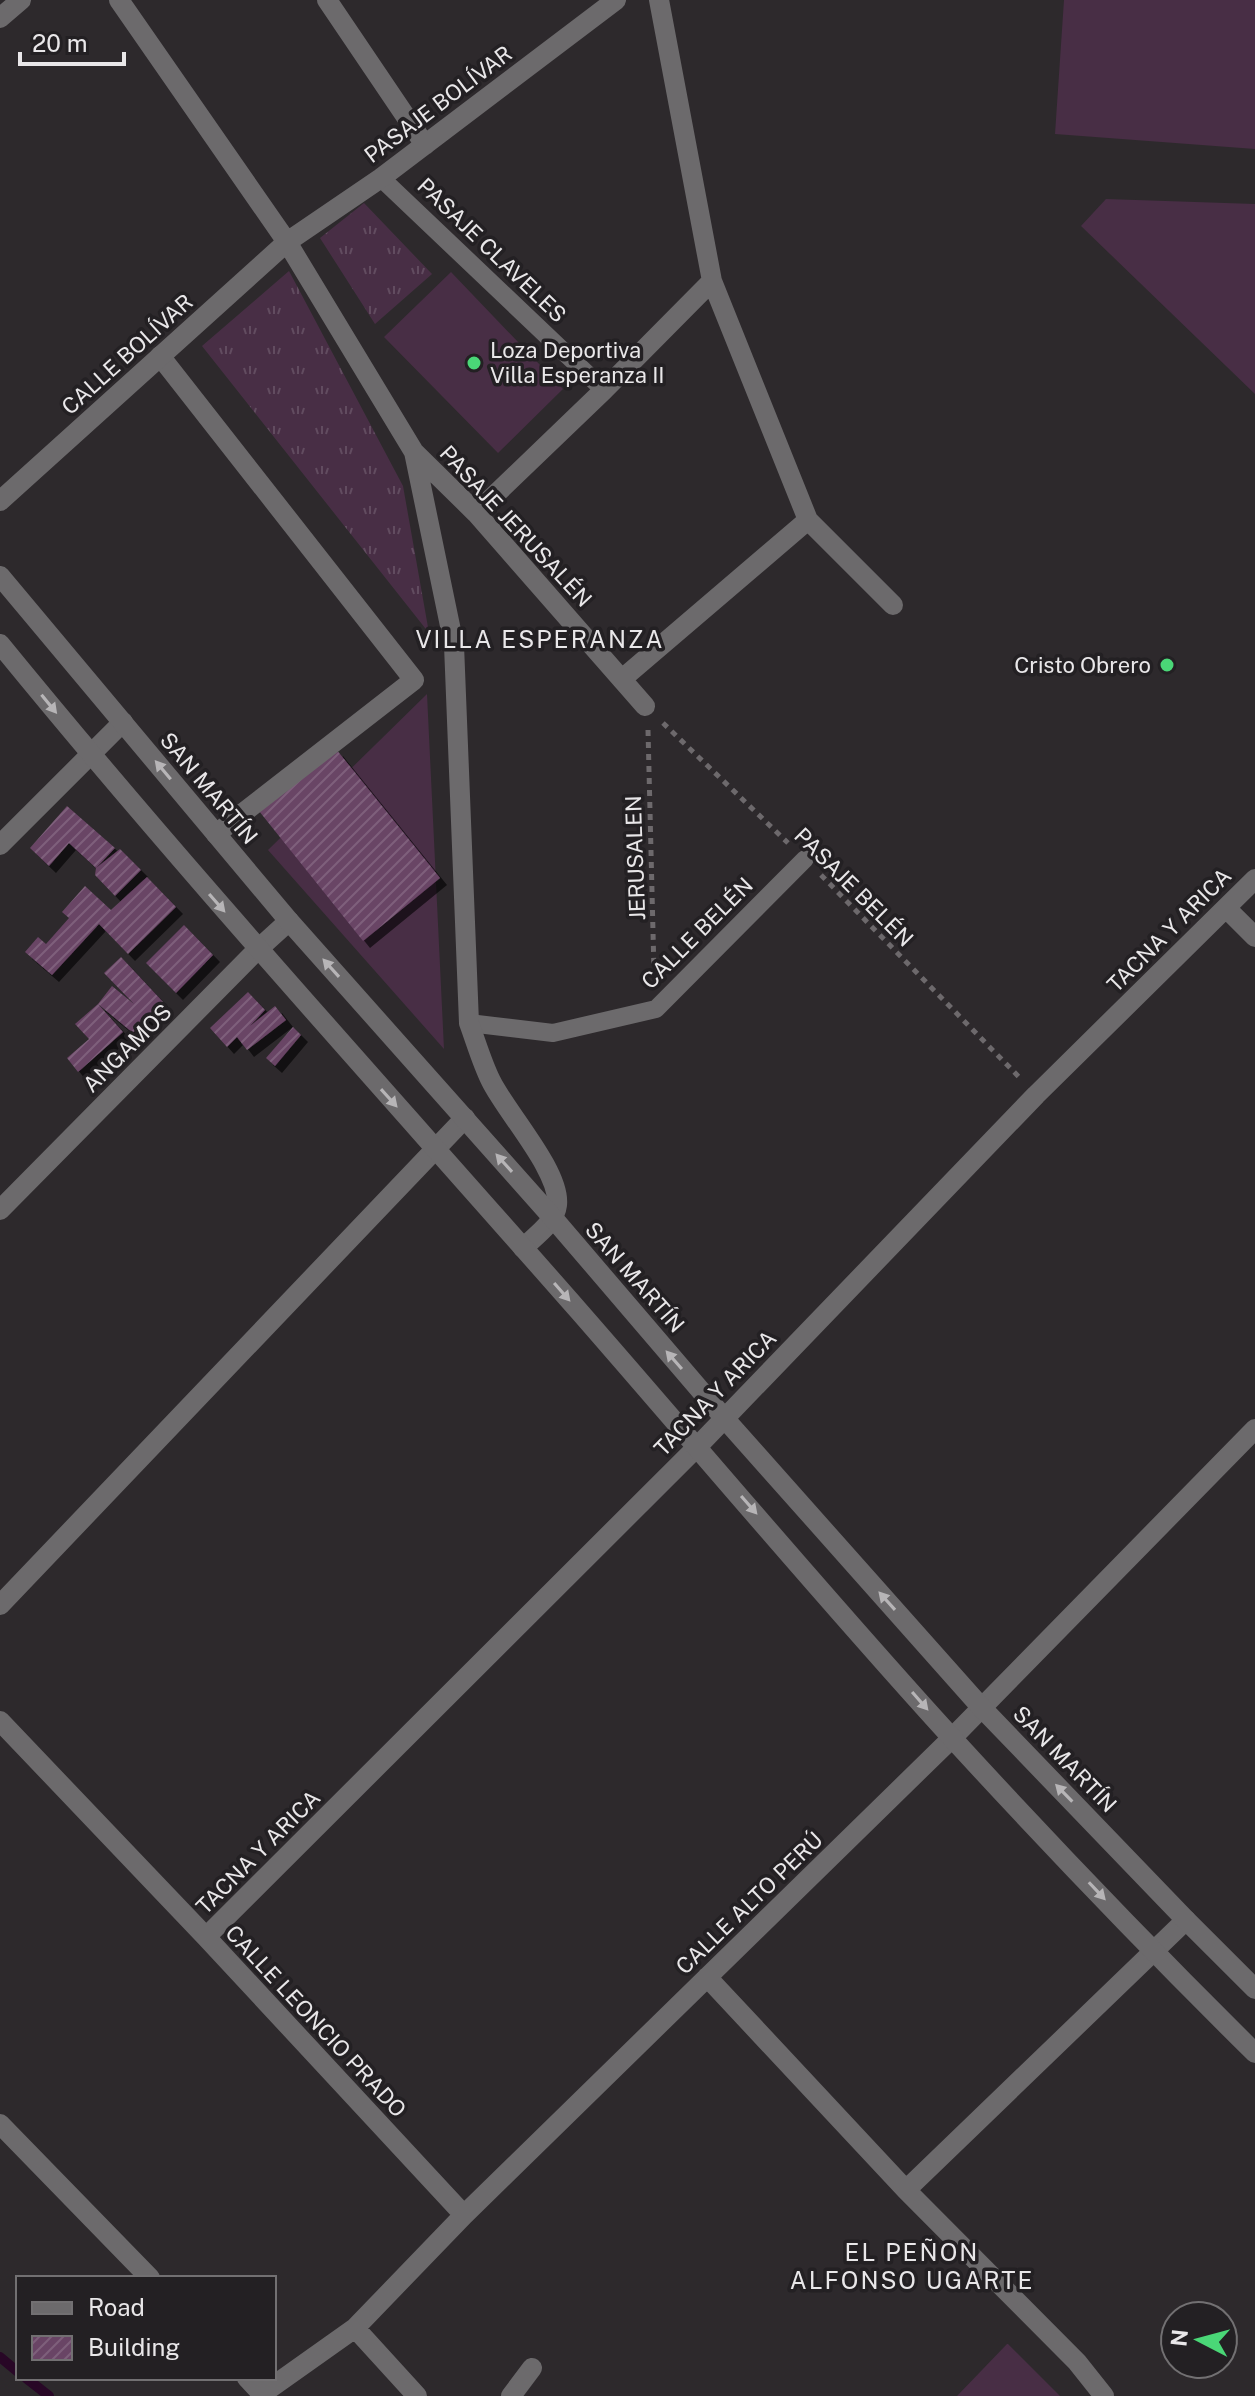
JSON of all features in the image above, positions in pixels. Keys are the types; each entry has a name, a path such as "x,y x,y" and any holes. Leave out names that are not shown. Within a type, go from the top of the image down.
{"street":[{"path":"0,18 21,0"},
{"path":"119,0 287,242 414,452 454,645 469,1023 491,1082 543,1162 558,1203 553,1218 523,1248"},
{"path":"327,0 425,145"},
{"name":"PASAJE BOLÍVAR","path":"287,242 381,178 616,0"},
{"path":"659,0 712,281 808,520 893,605"},
{"name":"CALLE BOLÍVAR","path":"0,501 287,242"},
{"path":"476,513 712,281"},
{"path":"160,356 414,680 216,834"},
{"name":"PASAJE JERUSALÉN","path":"414,452 476,513 645,706"},
{"path":"622,679 808,520"},
{"name":"SAN MARTÍN","path":"0,576 289,921 553,1218 725,1419 981,1707 1255,1989"},
{"path":"0,644 257,950 952,1738 1154,1951 1253,2047"},
{"path":"0,845 123,722"},
{"name":"TACNA Y ARICA","path":"206,1937 725,1419 1036,1095 1255,880"},
{"path":"1226,908 1255,937"},
{"name":"ANGAMOS","path":"0,1210 289,921"},
{"path":"0,1605 465,1118"},
{"name":"CALLE ALTO PERÚ","path":"249,2380 262,2394 355,2328 464,2215 952,1738 1255,1429"},
{"name":"CALLE LEONCIO PRADO","path":"0,1721 464,2215"},
{"path":"906,2190 1186,1920"},
{"path":"707,1977 906,2190 1077,2362 1104,2396"},
{"path":"0,2124 148,2276"},
{"path":"355,2328 417,2396"},
{"path":"511,2396 532,2368"}],"lane":[{"name":"PASAJE CLAVELES","path":"381,178 604,390"},
{"name":"CALLE BELÉN","path":"469,1023 553,1033 656,1009 805,859"}],"path":[{"name":"PASAJE BELÉN","path":"645,706 805,859 1036,1095"},
{"name":"JERUSALEN","path":"645,706 656,1009"}],"green space":[{"path":"1064,0 1255,0 1255,149 1055,134"},
{"path":"1106,199 1255,204 1255,394 1081,226"},
{"path":"364,203 432,274 375,324 320,238"},
{"path":"289,271 403,486 429,633 202,346"},
{"name":"Loza Deportiva Villa Esperanza II","path":"451,272 563,389 498,453 384,337"},
{"path":"427,694 444,1049 268,850"},
{"path":"1008,2344 1060,2396 957,2396"}],"building":[{"path":"336,749 440,878 363,941 259,811"},
{"path":"67,806 115,848 96,868 69,843 49,866 30,848"},
{"path":"120,849 141,870 115,896 95,875 96,868"},
{"path":"147,877 176,907 128,954 99,924 52,975 25,952 38,937 46,944 69,918 62,912 85,886 111,910"},
{"path":"184,925 213,955 176,993 146,963"},
{"path":"121,957 164,1003 133,1033 98,1004 112,986 134,1004 104,973"},
{"path":"248,992 265,1010 250,1026 275,1006 286,1020 247,1050 237,1037 227,1047 210,1028"},
{"path":"98,1004 123,1032 78,1072 67,1058 89,1039 75,1024"},
{"path":"293,1027 301,1035 275,1066 266,1058"}],"waterway":[{"path":"0,2357 16,2370"},
{"path":"29,2380 49,2396"}],"place":[{"name":"Loza Deportiva Villa Esperanza II","path":"474,363"},
{"name":"Cristo Obrero","path":"1167,665"}],"district":[{"name":"VILLA ESPERANZA","path":"540,639"},
{"name":"EL PEÑON ALFONSO UGARTE","path":"912,2266"}]}
